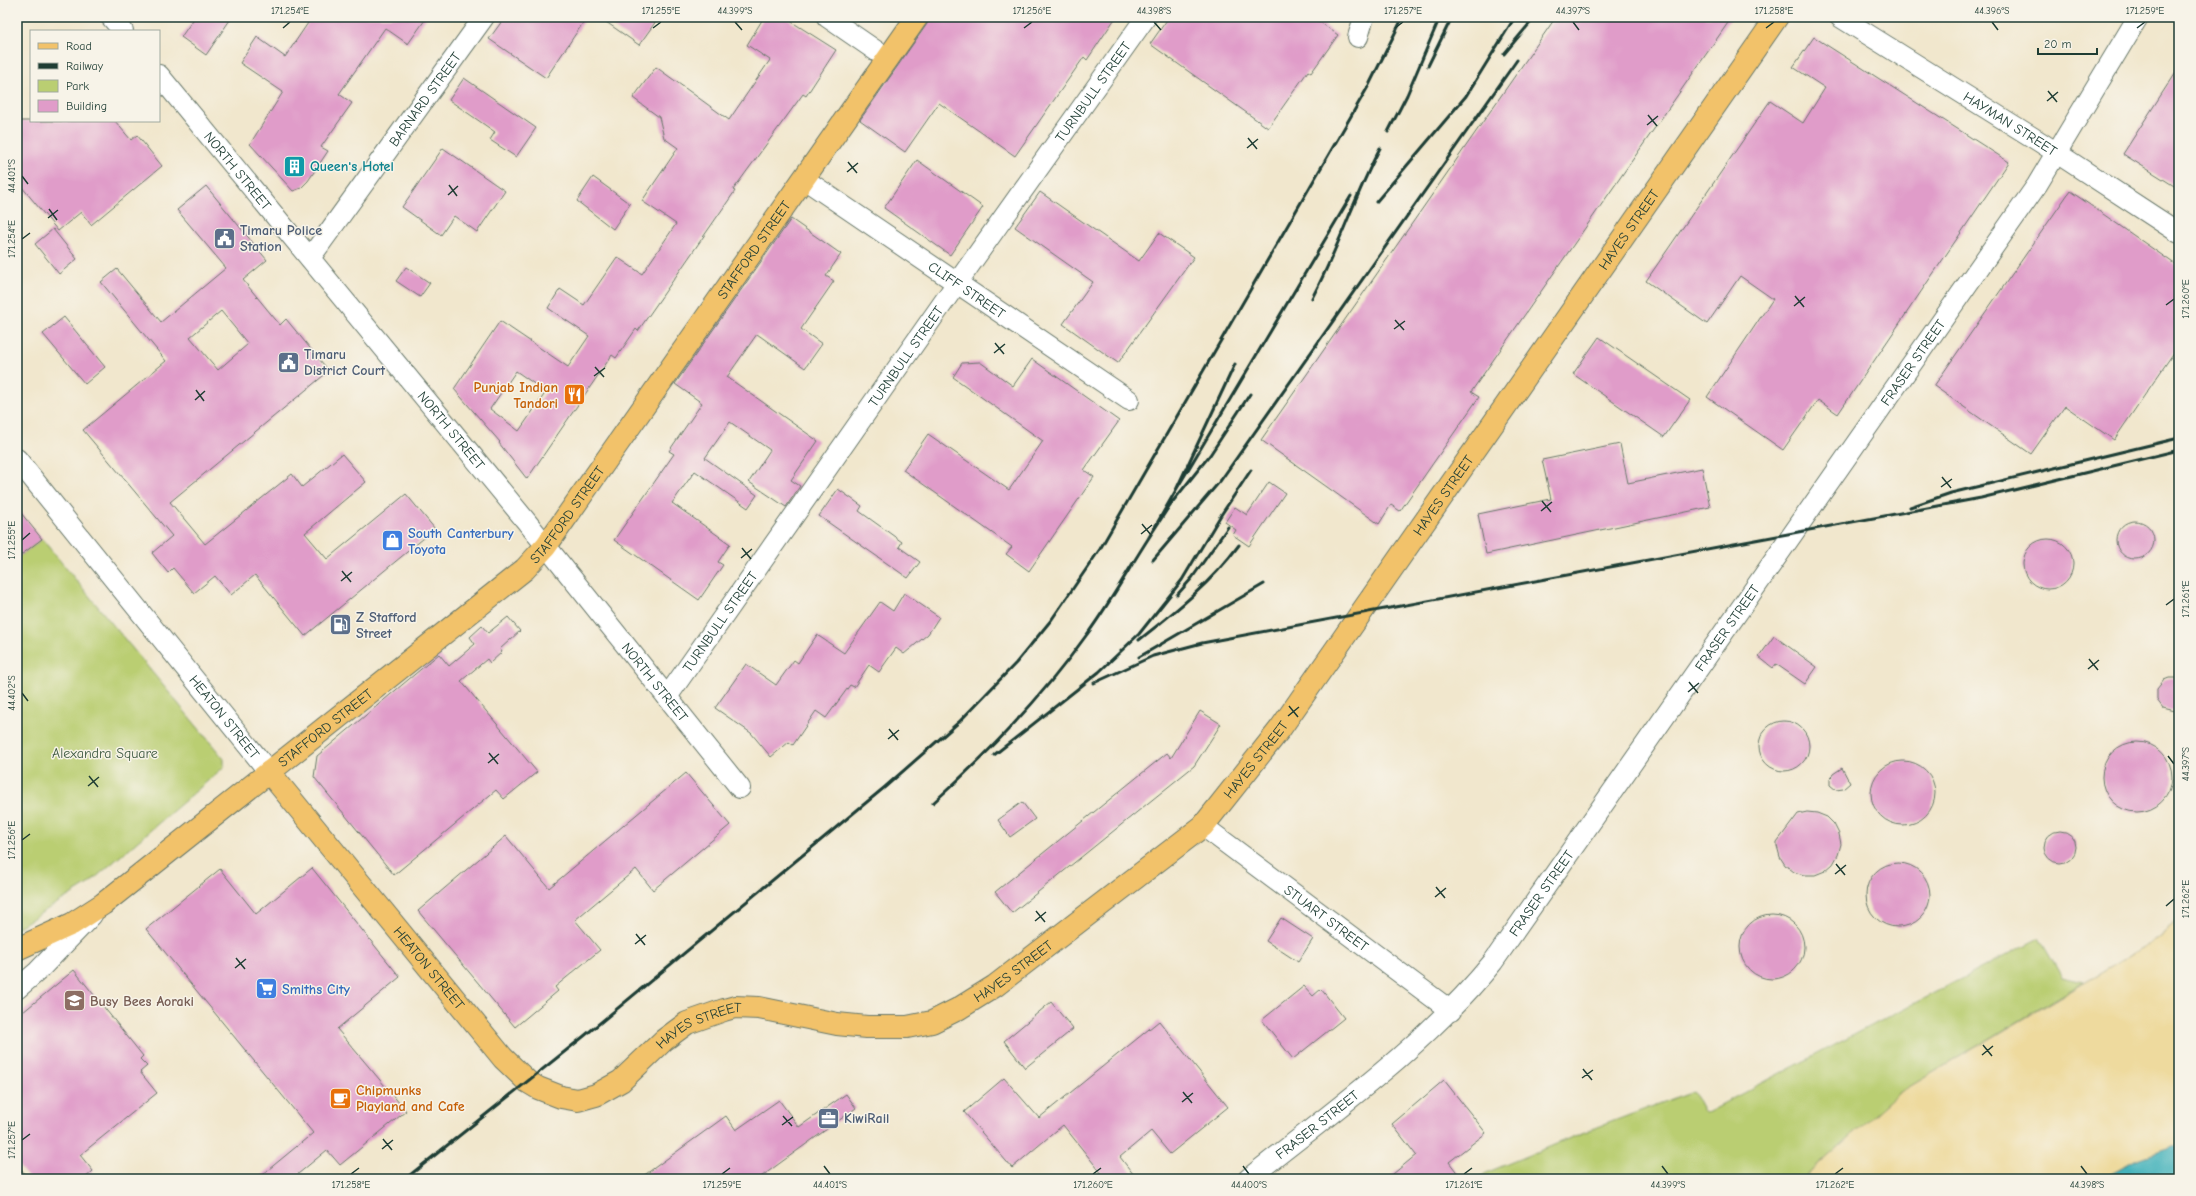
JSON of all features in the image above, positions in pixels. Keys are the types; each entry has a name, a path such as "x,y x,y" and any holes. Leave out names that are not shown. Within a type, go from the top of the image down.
{"main road":[{"name":"STAFFORD STREET","path":"17,949 72,924 103,904 525,569 546,546 917,17"},
{"name":"HAYES STREET","path":"528,1082 549,1093 570,1099 585,1098 596,1095 621,1081 674,1032 687,1023 735,1007 759,1008 867,1028 907,1027 932,1022 958,1009 995,986 1203,826 1280,729 1777,17"},
{"name":"HEATON STREET","path":"269,772 503,1058 528,1082"}],"street":[{"path":"111,17 122,30"},
{"name":"BARNARD STREET","path":"310,258 484,17"},
{"path":"828,17 888,59"},
{"name":"TURNBULL STREET","path":"667,697 957,283 1146,17"},
{"path":"1358,36 1364,17"},
{"name":"HAYMAN STREET","path":"1840,17 2179,233"},
{"name":"FRASER STREET","path":"1248,1179 1390,1065 1451,1011 1502,949 2033,192 2138,17"},
{"name":"NORTH STREET","path":"160,76 546,546 740,788"},
{"name":"CLIFF STREET","path":"804,179 1129,400"},
{"name":"HEATON STREET","path":"17,459 269,772"},
{"name":"STUART STREET","path":"1203,826 1451,1011"},
{"path":"17,989 38,971 103,904"}],"green space":[{"name":"Alexandra Square","path":"42,539 224,759 224,767 88,884 17,928 17,558"},
{"path":"2039,938 2062,977 2084,982 1899,1093 1803,1179 1477,1179 1488,1172 1582,1133 1693,1091 1705,1113"}],"sand":[{"path":"2179,914 2179,1145 2135,1160 2100,1179 1803,1179 1899,1093 2160,938"}],"water":[{"path":"2179,1145 2179,1179 2100,1179 2135,1160"}],"building":[{"path":"195,17 232,17 206,55 181,37"},
{"path":"312,17 427,17 408,44 385,28 339,94 352,103 321,147 328,151 308,181 301,188 293,191 250,144 283,92 240,63 257,37 285,57"},
{"path":"505,17 587,17 546,78 489,39"},
{"path":"599,17 659,17 639,45"},
{"path":"764,17 784,17 836,50 806,96 803,94 733,190 735,191 638,331 636,329 616,358 612,355 527,479 499,443 500,442 454,389 500,321 568,367 589,336 548,308 560,289 584,305 617,257 642,274 676,224 642,201 678,148 664,138 659,117 633,98 656,67 729,120 770,60 747,45","holes":["516,371 546,392 519,431 490,409"]},
{"path":"929,17 1116,17 1087,60 1084,57 1015,156 939,103 905,152 860,120 927,24"},
{"path":"1169,17 1313,17 1338,35 1311,73 1308,71 1268,128 1150,44"},
{"path":"1556,17 1732,17 1471,392 1479,397 1400,511 1391,505 1379,524 1261,440"},
{"path":"1814,37 2009,162 1838,414 1818,400 1783,450 1707,397 1773,299 1740,276 1707,324 1646,281 1770,101 1803,123 1825,88 1793,67"},
{"path":"2179,67 2179,189 2123,154"},
{"path":"464,78 536,128 516,157 490,140 495,132 449,100"},
{"path":"17,121 116,122 131,140 137,135 162,166 91,225 81,212 58,231 17,181"},
{"path":"443,148 505,191 477,232 454,216 441,235 402,207"},
{"path":"917,160 983,207 950,255 884,208"},
{"path":"593,177 630,204 613,229 577,201"},
{"path":"206,186 267,260 243,280 280,325 286,319 329,371 170,502 205,544 292,474 302,487 342,454 366,482 305,533 327,559 406,494 435,529 305,636 255,575 231,595 215,576 194,593 173,568 168,573 152,553 172,536 83,430 166,361 101,282 117,269 161,322 226,268 177,210","holes":["221,311 248,344 218,370 190,337"]},
{"path":"2070,191 2179,267 2179,345 2114,440 2065,406 2031,454 1934,386"},
{"path":"1040,192 1139,261 1159,233 1194,257 1118,363 1063,324 1093,282 1015,227"},
{"path":"791,219 841,254 826,276 834,281 801,329 822,344 805,368 757,334 727,377 818,441 791,480 800,486 786,507 749,482 770,450 730,422 705,458 757,495 748,508 695,471 672,503 730,544 718,562 723,565 699,600 614,540 674,454 669,451 702,403 675,384"},
{"path":"53,229 77,259 59,274 35,244"},
{"path":"406,267 430,283 420,297 396,281"},
{"path":"64,317 105,367 85,384 43,334"},
{"path":"1599,337 1690,400 1664,437 1573,374"},
{"path":"1032,359 1119,421 1084,470 1094,477 1029,571 1006,554 1012,547 903,470 928,434 1009,490 1043,441 953,377 962,363 980,362 1013,386"},
{"path":"1620,444 1628,483 1702,468 1710,507 1486,554 1478,514 1551,499 1542,460"},
{"path":"1269,482 1285,493 1249,546 1233,535 1236,530 1225,522 1235,507 1247,515"},
{"path":"838,489 862,506 859,511 902,542 899,547 920,562 908,578 819,516"},
{"path":"17,508 42,539 17,558"},
{"path":"2131,521 2139,521 2146,524 2151,529 2154,540 2151,551 2146,556 2139,559 2131,559 2124,556 2119,551 2116,544 2116,536 2119,529 2124,524"},
{"path":"2048,539 2062,543 2069,550 2073,564 2069,578 2062,585 2048,589 2034,585 2027,578 2023,564 2027,550 2034,543"},
{"path":"904,593 939,617 928,634 904,654 896,648 879,672 869,665 854,687 850,685 826,718 816,711 793,745 789,742 771,757 751,733 715,708 746,664 776,685 794,660 798,663 817,635 844,653 880,602 893,611"},
{"path":"508,617 520,631 500,649 502,652 490,663 487,659 461,681 537,772 504,799 496,790 394,875 314,777 317,756 439,654 449,666 475,644 470,637 482,626 488,633"},
{"path":"1774,636 1817,667 1805,684 1776,664 1773,668 1759,657"},
{"path":"2169,678 2179,678 2179,712 2163,708 2157,700 2157,689 2164,680"},
{"path":"1200,711 1221,724 1194,766 1012,913 995,892 1167,753 1171,758"},
{"path":"1784,721 1798,725 1805,732 1809,746 1805,760 1798,767 1784,771 1770,767 1763,760 1759,746 1763,732 1770,725"},
{"path":"2137,742 2150,745 2162,752 2169,764 2172,777 2169,790 2162,802 2150,809 2137,812 2124,809 2112,802 2105,790 2102,777 2105,764 2112,752 2124,745"},
{"path":"1903,761 1921,767 1929,775 1935,793 1929,811 1921,819 1903,825 1885,819 1877,811 1871,793 1877,775 1885,767"},
{"path":"1842,768 1850,783 1843,789 1836,790 1830,785 1830,779 1833,774"},
{"path":"686,773 730,825 653,890 636,869 575,920 600,950 555,987 558,991 515,1027 418,911 506,836 549,888"},
{"path":"1022,802 1035,819 1010,837 998,820"},
{"path":"1807,812 1817,813 1827,817 1834,824 1839,834 1841,844 1838,855 1833,864 1825,871 1815,875 1804,875 1794,872 1785,865 1780,857 1777,846 1777,842 1798,814"},
{"path":"2057,831 2063,831 2072,835 2076,847 2072,859 2063,863 2057,863 2048,859 2044,850 2044,844 2048,835"},
{"path":"1898,863 1916,869 1924,877 1930,895 1924,913 1916,921 1898,927 1880,921 1872,913 1866,895 1872,877 1880,869"},
{"path":"312,868 400,977 337,1029 406,1111 340,1165 327,1150 292,1179 257,1179 313,1133 146,929 220,869 256,914"},
{"path":"1772,915 1790,921 1798,929 1804,947 1798,965 1790,973 1772,979 1754,973 1746,965 1740,947 1746,929 1754,921"},
{"path":"1281,918 1313,939 1298,962 1266,941"},
{"path":"74,970 143,1056 140,1059 147,1066 140,1072 157,1093 80,1155 93,1171 84,1179 29,1179 17,1164 17,1017"},
{"path":"1304,986 1313,996 1321,989 1344,1018 1293,1059 1262,1020"},
{"path":"1051,1002 1073,1029 1025,1068 1004,1041"},
{"path":"1159,1021 1228,1107 1170,1154 1151,1131 1120,1157 1137,1179 1106,1179 1063,1125 1012,1168 964,1112 1004,1078 1039,1118"},
{"path":"1444,1080 1486,1133 1449,1162 1462,1179 1387,1179 1416,1155 1392,1124"},
{"path":"846,1094 856,1108 758,1179 639,1179 726,1116 736,1130 779,1100 799,1127"}],"railway":[{"path":"405,1179 583,1037 885,787 959,722 1016,663 1052,619 1100,549 1369,85 1403,17"},
{"path":"1388,132 1407,95 1440,17"},
{"path":"1428,66 1452,17"},
{"path":"1376,202 1466,96 1515,17"},
{"path":"1504,54 1535,17"},
{"path":"1153,560 1221,480 1517,60"},
{"path":"1312,298 1380,148"},
{"path":"1235,364 1176,490 1351,196"},
{"path":"1176,490 1148,539 1170,505 1210,455 1250,394"},
{"path":"1910,507 1951,493 2179,438"},
{"path":"1094,683 1153,656 1202,643 1981,498 2179,450"},
{"path":"994,755 1099,672 1139,634 1182,580 1221,515 1251,470"},
{"path":"1177,595 1192,578 1228,527"},
{"path":"933,803 975,764 1053,679 1096,622 1148,539"},
{"path":"1139,640 1180,607 1205,584 1239,545"},
{"path":"1139,657 1264,584"}],"place":[{"name":"Queen's Hotel","path":"294,166"},
{"name":"Timaru Police Station","path":"224,238"},
{"name":"Timaru District Court","path":"289,362"},
{"name":"Punjab Indian Tandori","path":"574,395"},
{"name":"South Canterbury Toyota","path":"393,541"},
{"name":"Z Stafford Street","path":"341,625"},
{"name":"Smiths City","path":"267,989"},
{"name":"Busy Bees Aoraki","path":"75,1001"},
{"name":"Chipmunks Playland and Cafe","path":"341,1098"},
{"name":"KiwiRail","path":"828,1118"}]}
